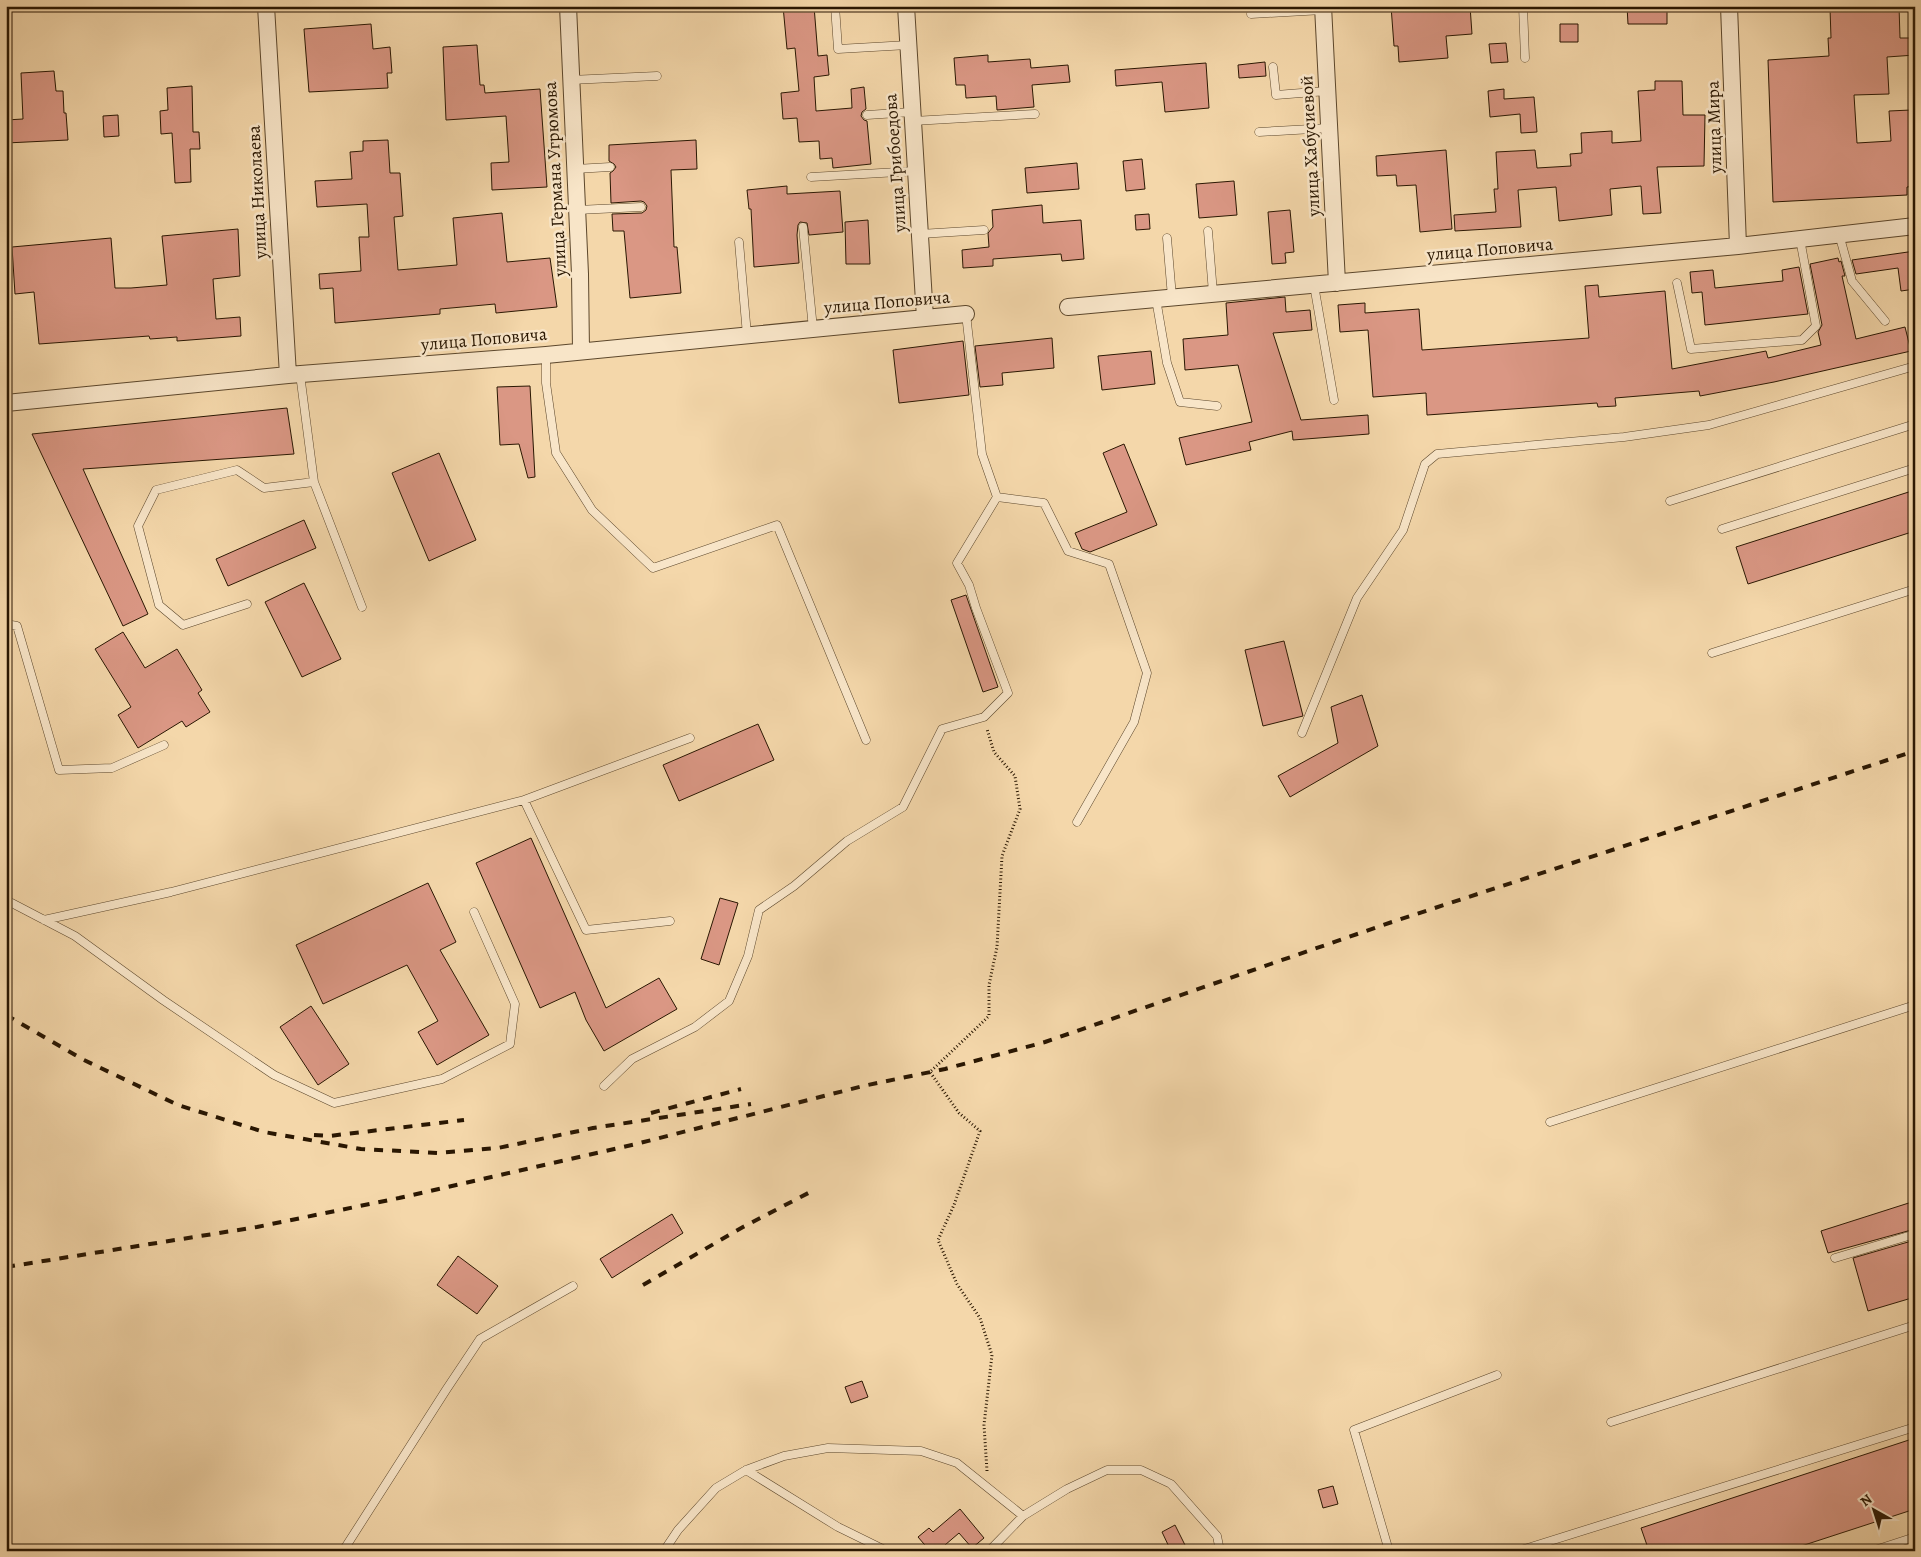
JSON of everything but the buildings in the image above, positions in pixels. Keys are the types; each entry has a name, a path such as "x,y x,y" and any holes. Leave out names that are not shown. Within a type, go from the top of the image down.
{"street":[{"name":"улица Николаева","path":"266,6 294,374"},
{"name":"улица Германа Угрюмова","path":"568,6 581,351"},
{"name":"улица Грибоедова","path":"906,6 925,318"},
{"name":"улица Мира","path":"1729,6 1738,246"},
{"name":"улица Хабусиевой","path":"1323,8 1337,283"},
{"name":"улица Поповича","path":"1068,307 1738,246 1915,226"},
{"name":"улица Поповича","path":"6,403 294,374 546,355 966,314"}],"lane":[{"path":"835,6 838,49 908,44"},
{"path":"1523,6 1525,58"},
{"path":"1251,14 1323,8"},
{"path":"1274,67 1276,95 1327,91"},
{"path":"570,80 657,76"},
{"path":"867,115 912,117 1035,114"},
{"path":"1259,132 1329,128"},
{"path":"575,170 610,167"},
{"path":"811,177 916,171"},
{"path":"577,210 641,207"},
{"path":"803,227 813,329"},
{"path":"920,234 984,230"},
{"path":"1208,231 1213,293"},
{"path":"1839,234 1852,281 1885,321"},
{"path":"1167,238 1164,298 1168,363 1180,402 1217,406"},
{"path":"1677,283 1691,349 1802,340 1816,326 1800,238"},
{"path":"738,242 747,335"},
{"path":"1314,285 1334,400"},
{"path":"966,314 982,454 997,497"},
{"path":"546,355 546,383 556,453 592,510 654,568 777,525 866,740"},
{"path":"1302,733 1357,598 1404,530 1425,464 1437,454 1624,437 1709,425 1915,366"},
{"path":"294,374 314,482 362,608"},
{"path":"1670,501 1915,424"},
{"path":"1722,529 1915,468"},
{"path":"247,604 183,625 159,606 138,526 156,490 237,470 264,488 314,482"},
{"path":"604,1086 632,1059 695,1027 729,1001 748,956 759,910 794,886 847,841 903,807 942,729 984,716 1008,693 969,584 957,563 997,497"},
{"path":"997,497 1044,503 1068,551 1110,564 1147,672 1134,722 1077,822"},
{"path":"1712,653 1915,589"},
{"path":"6,624 16,626 59,770 112,768 164,745"},
{"path":"44,920 171,892 524,800 690,738"},
{"path":"524,800 586,930 670,921"},
{"path":"6,900 75,936 163,1000 274,1075 334,1104 442,1079 510,1044 515,1004 474,912"},
{"path":"1550,1122 1915,1005"},
{"path":"1835,1258 1915,1234"},
{"path":"343,1551 480,1339 573,1286"},
{"path":"1611,1422 1915,1325"},
{"path":"1390,1551 1354,1430 1497,1375"},
{"path":"1518,1551 1915,1427"},
{"path":"664,1551 678,1530 716,1488 746,1470 784,1456 828,1448 921,1451 957,1463 1023,1516"},
{"path":"746,1470 838,1527 887,1551"},
{"path":"988,1551 1023,1516 1067,1489 1107,1470 1141,1470 1171,1484 1217,1536 1220,1551"},
{"path":"1872,1551 1915,1537"}],"path":[{"path":"984,716 994,752 1015,776 1020,809 1002,856 997,947 989,985 989,1016 930,1072 959,1113 980,1130 954,1205 938,1240 957,1284 980,1318 992,1355 984,1425 988,1488"}],"railway":[{"path":"6,1267 257,1227 399,1198 636,1144 863,1086 945,1069 1045,1042 1392,922 1915,751"},
{"path":"6,1015 82,1059 178,1105 264,1132 361,1149 438,1153 498,1148 593,1128 751,1104"},
{"path":"651,1113 741,1089"},
{"path":"314,1135 329,1136 464,1120"},
{"path":"643,1285 743,1227 816,1189"}]}
